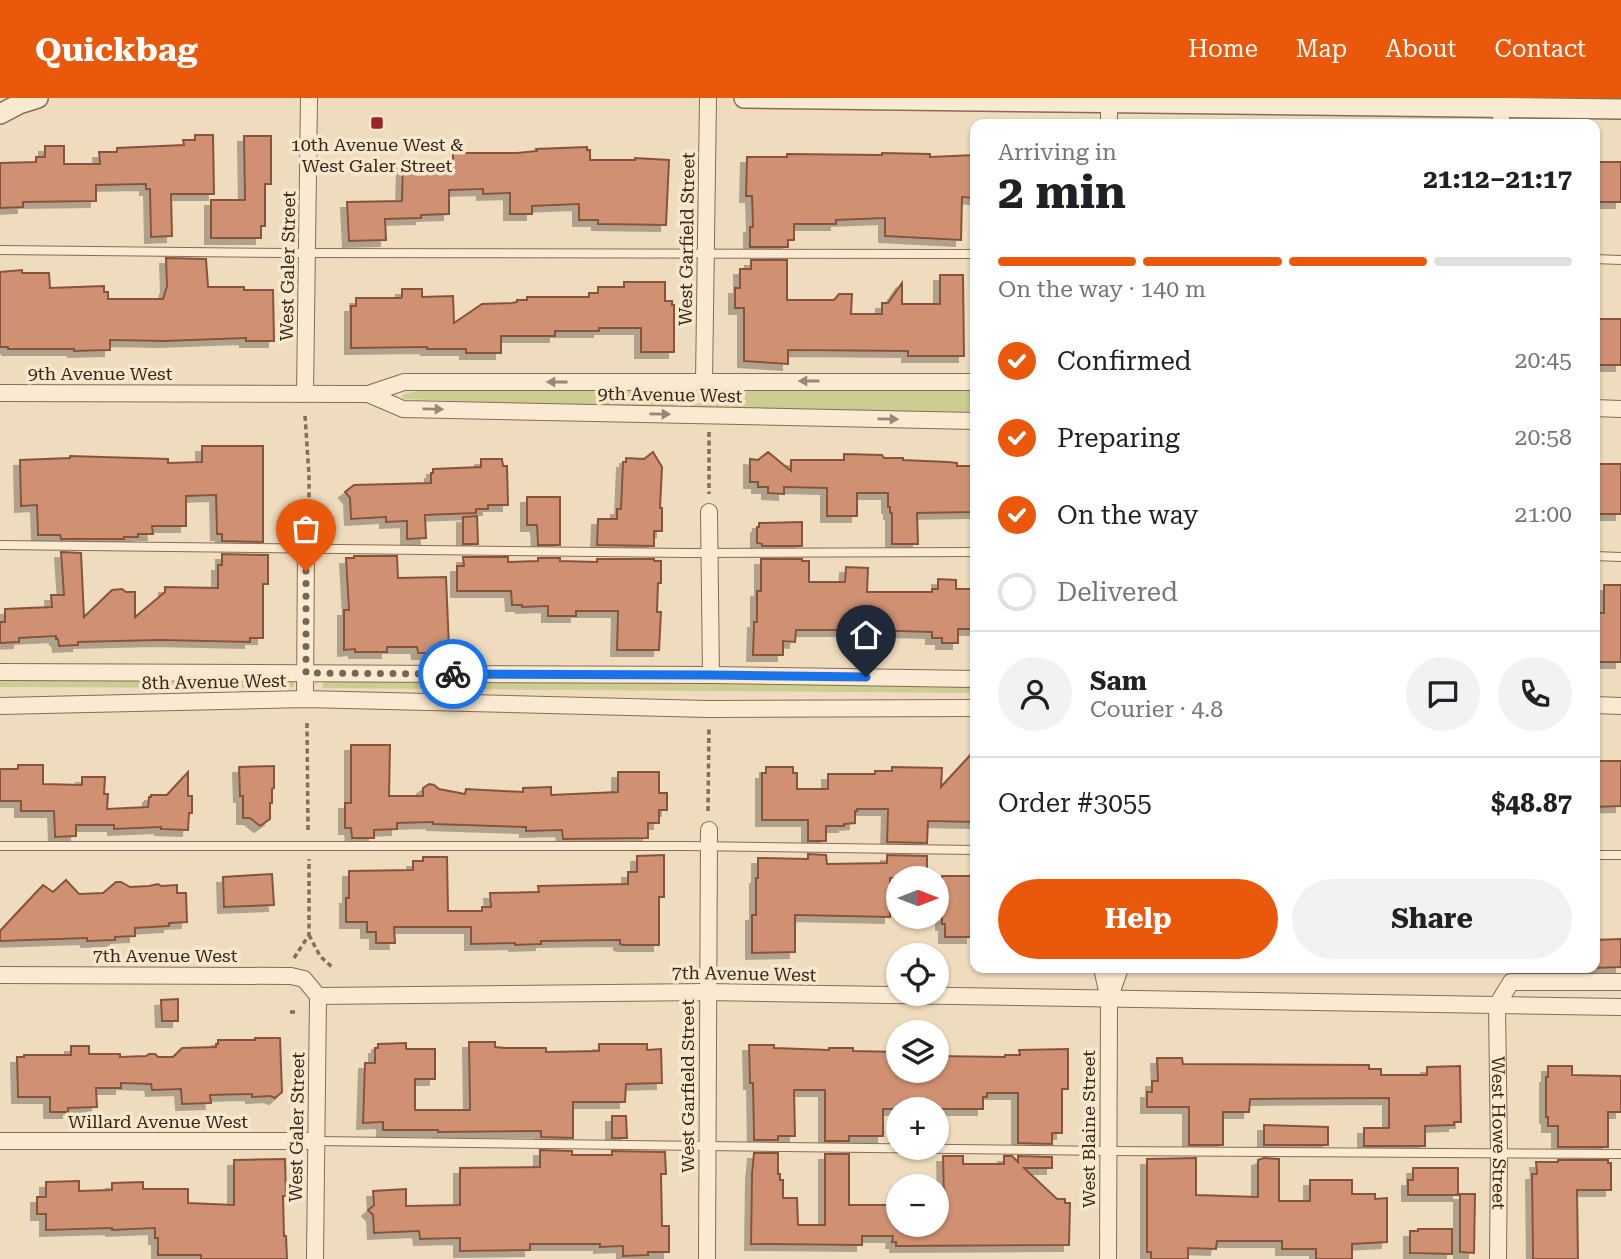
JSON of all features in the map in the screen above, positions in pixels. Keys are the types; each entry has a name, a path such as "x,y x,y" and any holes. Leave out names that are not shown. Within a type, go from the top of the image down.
{"street":[{"path":"0,113 38,98"},
{"name":"West Galer Street","path":"305,393 309,98"},
{"name":"West Garfield Street","path":"704,381 708,98"},
{"path":"744,98 1109,100 1501,110 1621,109"},
{"path":"1109,100 1109,119"},
{"name":"9th Avenue West","path":"0,393 368,394 404,382 970,382"},
{"name":"9th Avenue West","path":"368,394 403,409 970,421"},
{"path":"1600,408 1621,409"},
{"path":"709,506 711,675"},
{"path":"305,699 308,544"},
{"name":"8th Avenue West","path":"0,672 970,679"},
{"name":"8th Avenue West","path":"0,706 305,699 708,709 970,708"},
{"path":"1600,705 1621,706"},
{"name":"West Garfield Street","path":"707,1259 709,830"},
{"name":"West Blaine Street","path":"1103,973 1110,1000 1108,1259"},
{"name":"West Blaine Street","path":"1110,1000 1118,973"},
{"name":"7th Avenue West","path":"0,975 291,976 304,979 318,996 707,992 1621,1007"},
{"path":"1497,1005 1511,982 1621,982"},
{"name":"West Galer Street","path":"315,1259 318,996"},
{"name":"West Howe Street","path":"1497,1005 1498,1259"},
{"name":"Willard Avenue West","path":"0,1141 317,1141"}],"lane":[{"path":"0,250 970,254"},
{"path":"1600,259 1621,260"},
{"path":"0,545 308,544 709,553 970,552"},
{"path":"1600,556 1621,557"},
{"path":"0,846 709,846 970,850"},
{"path":"1600,855 1621,855"},
{"path":"317,1141 1108,1151 1621,1154"}],"path":[{"path":"305,415 309,475 308,544"},
{"path":"709,425 709,506"},
{"path":"307,723 308,834"},
{"path":"708,726 708,811"},
{"path":"309,851 309,936 320,956 333,968"},
{"path":"293,960 309,936"},
{"path":"290,1013 296,1013"}],"green space":[{"path":"731,387 674,406 674,409 404,399 402,395 416,391"},
{"path":"748,388 970,390 970,412 683,408"},
{"path":"291,680 294,687 0,687 0,681"},
{"path":"324,681 970,686 970,693 322,688"}],"building":[{"path":"195,135 213,135 214,194 171,194 172,236 151,237 150,189 146,189 146,184 96,185 96,201 23,202 23,207 0,208 0,163 36,162 36,157 45,157 45,146 64,146 64,164 100,164 99,152 117,152 117,148 184,145 183,140 195,140"},
{"path":"244,136 271,136 271,184 265,184 265,226 261,226 261,238 211,238 211,200 245,200"},
{"path":"587,147 587,150 590,150 590,160 669,160 666,225 598,224 598,220 579,220 579,204 532,206 532,214 510,214 510,193 483,194 483,189 449,190 449,214 385,219 386,240 349,241 347,202 402,201 403,162 420,162 420,165 453,164 453,153 517,153 537,151 536,149"},
{"path":"787,154 970,155 970,198 962,197 961,240 885,236 885,218 836,220 836,224 794,224 794,240 788,240 788,247 750,247 750,227 753,227 752,196 746,196 747,157 787,157"},
{"path":"1600,162 1621,162 1621,202 1600,202"},
{"path":"166,258 206,259 208,287 273,290 274,341 246,341 246,338 110,340 110,350 74,351 0,347 0,272 22,270 22,273 49,273 50,288 104,286 108,299 163,299 167,286"},
{"path":"751,260 787,260 787,300 834,300 839,294 852,294 851,314 882,314 882,303 888,303 902,283 902,304 940,304 940,275 963,275 964,356 908,356 908,351 788,350 788,364 744,361 744,308 735,308 735,288 740,288 740,269 751,269"},
{"path":"624,282 665,282 665,301 672,301 674,305 674,352 641,352 641,328 555,331 555,336 501,336 501,353 466,353 466,349 427,347 351,348 351,306 356,306 356,298 401,298 402,289 422,289 422,297 453,296 454,323 482,304 512,303 527,300 527,297 589,297 589,293 598,293 598,287 624,287"},
{"path":"1600,319 1621,319 1621,365 1600,365"},
{"path":"202,446 263,446 263,542 222,541 222,534 217,534 216,495 186,496 186,526 152,526 153,534 138,534 138,537 124,539 61,539 60,535 38,535 37,505 21,506 20,460 70,456 168,459 168,463 202,462"},
{"path":"653,452 662,467 662,531 654,531 654,546 597,545 598,519 617,519 617,509 621,509 623,462 626,462 626,458 644,459"},
{"path":"768,452 791,471 791,460 844,460 844,454 882,455 884,458 970,466 970,512 917,513 918,544 892,544 892,513 888,507 888,493 857,493 857,516 827,516 827,488 784,487 784,494 768,493 768,487 758,487 758,482 750,482 750,459 758,460"},
{"path":"481,459 502,459 503,466 507,466 508,505 488,505 488,509 476,509 476,513 425,515 426,538 407,539 407,521 386,522 386,517 351,519 350,498 345,492 354,485 431,483 433,469 481,467"},
{"path":"1600,464 1621,464 1621,514 1600,514"},
{"path":"527,497 560,497 560,545 538,545 537,525 527,525"},
{"path":"477,516 478,544 463,544 463,517"},
{"path":"802,522 802,546 762,546 757,543 759,523"},
{"path":"61,552 81,553 84,617 112,590 135,592 135,617 165,592 165,587 218,588 218,565 222,565 222,554 268,555 268,584 263,584 263,638 250,638 250,642 160,640 78,642 78,645 59,646 56,636 19,638 19,642 0,643 0,622 5,622 5,609 52,607 51,595 64,595"},
{"path":"397,556 398,578 446,577 449,648 444,648 444,653 418,653 417,647 387,647 387,652 344,650 344,610 349,610 346,558"},
{"path":"463,557 508,557 508,562 538,561 538,558 597,562 597,559 661,561 657,612 661,612 659,650 617,650 618,611 576,611 576,616 548,616 548,606 512,605 511,591 457,591 457,566 464,566"},
{"path":"761,559 809,561 809,582 845,582 846,567 868,568 867,592 932,592 932,589 938,589 938,579 956,580 956,589 970,589 970,629 958,629 958,643 942,643 942,638 932,638 932,632 796,630 795,642 783,641 783,655 753,655 757,591 761,591"},
{"path":"1604,585 1621,585 1621,662 1600,662 1600,613 1604,613"},
{"path":"351,745 390,745 389,796 423,796 423,788 429,784 439,789 465,794 466,789 523,792 523,788 551,787 551,795 618,792 618,772 659,772 659,793 667,793 667,810 659,810 659,823 648,823 648,838 563,839 562,830 526,831 526,827 433,822 397,823 397,829 374,830 374,838 352,838 351,828 345,828 345,803 351,803"},
{"path":"970,755 970,822 928,821 927,843 887,842 888,809 857,809 855,823 826,826 826,841 808,841 808,820 762,820 762,773 766,773 766,767 793,767 793,773 797,773 797,789 828,789 828,774 875,774 875,771 892,771 892,767 942,768 941,787"},
{"path":"1600,761 1621,761 1621,806 1600,807"},
{"path":"18,765 43,765 43,784 82,785 82,777 105,777 107,809 148,807 151,795 167,795 188,772 188,796 192,796 192,813 189,813 188,830 161,827 114,829 114,825 76,825 76,836 55,837 54,811 21,811 21,801 0,801 0,769 18,769"},
{"path":"274,766 270,819 260,826 250,818 243,818 239,767"},
{"path":"808,854 826,855 827,864 887,863 887,855 927,856 927,866 886,866 886,917 795,915 795,952 752,953 752,915 756,915 758,858 808,859"},
{"path":"664,855 664,897 659,897 659,945 623,945 620,940 541,941 541,944 515,945 471,944 471,927 394,927 395,943 376,943 376,932 367,932 367,922 346,922 349,871 413,870 413,861 423,861 423,857 447,857 448,911 482,911 482,907 491,907 490,893 539,892 538,886 628,884 628,872 637,872 637,856"},
{"path":"272,874 274,905 224,907 223,877"},
{"path":"949,876 970,876 970,937 945,937 945,929 949,929"},
{"path":"66,880 79,894 103,893 116,882 130,887 177,885 177,893 186,893 187,922 135,928 135,936 115,937 115,940 87,941 87,938 0,941 0,931 43,885 53,892"},
{"path":"1621,939 1621,967 1600,968 1600,940"},
{"path":"178,999 178,1021 162,1021 161,1000"},
{"path":"280,1038 282,1092 275,1098 252,1097 252,1094 210,1095 211,1103 182,1104 181,1089 152,1090 151,1084 121,1083 121,1088 96,1088 97,1107 50,1112 50,1097 18,1097 17,1057 24,1055 71,1055 71,1046 89,1046 89,1054 120,1054 120,1057 155,1054 158,1057 173,1057 182,1048 216,1047 218,1040"},
{"path":"469,1042 495,1042 495,1047 505,1048 546,1048 546,1052 599,1051 599,1044 647,1044 647,1050 661,1049 662,1083 626,1084 625,1102 573,1102 573,1138 541,1137 541,1131 383,1130 383,1122 363,1123 365,1063 375,1063 375,1048 378,1048 378,1044 406,1043 406,1049 435,1049 435,1079 415,1079 415,1110 470,1110"},
{"path":"749,1045 829,1050 853,1048 853,1051 886,1052 886,1083 949,1083 949,1056 1005,1057 1020,1055 1019,1050 1068,1049 1068,1089 1062,1089 1062,1133 1052,1133 1052,1144 1018,1143 1018,1093 987,1093 987,1097 983,1097 983,1109 949,1109 949,1097 886,1097 883,1136 849,1136 849,1141 825,1141 825,1090 794,1090 795,1136 778,1136 778,1140 754,1140 753,1083 750,1083"},
{"path":"1157,1058 1182,1058 1183,1064 1369,1065 1369,1069 1381,1069 1381,1075 1427,1075 1427,1067 1460,1066 1461,1122 1454,1122 1454,1125 1425,1126 1425,1146 1364,1146 1364,1128 1389,1128 1389,1098 1250,1099 1249,1112 1223,1112 1223,1145 1189,1145 1189,1107 1147,1107 1147,1092 1152,1092 1152,1081 1158,1081"},
{"path":"1548,1066 1572,1066 1572,1075 1621,1076 1621,1112 1608,1112 1608,1147 1558,1147 1558,1126 1548,1126 1546,1117"},
{"path":"612,1116 626,1116 627,1138 612,1138"},
{"path":"1264,1125 1328,1127 1328,1145 1264,1145"},
{"path":"540,1150 572,1151 572,1155 612,1155 612,1151 665,1152 666,1174 661,1174 662,1226 669,1226 669,1252 623,1256 623,1246 600,1247 600,1244 530,1244 530,1250 460,1251 460,1238 420,1239 419,1231 374,1233 373,1215 368,1210 374,1205 373,1191 406,1189 406,1206 460,1205 460,1168 540,1167"},
{"path":"754,1153 778,1153 778,1174 780,1180 783,1180 783,1198 797,1198 798,1225 825,1225 825,1154 849,1154 849,1205 886,1205 886,1236 862,1236 862,1245 751,1244"},
{"path":"949,1156 963,1156 963,1164 1004,1164 1004,1156 1012,1156 1018,1162 1018,1156 1052,1157 1052,1168 1024,1168 1057,1199 1065,1199 1065,1203 1070,1203 1069,1245 896,1246 896,1242 892,1242 893,1237 949,1237 949,1174 943,1174 943,1160 949,1160"},
{"path":"1196,1158 1196,1195 1258,1197 1258,1160 1264,1158 1279,1159 1279,1201 1310,1201 1310,1180 1352,1180 1352,1194 1375,1194 1375,1199 1387,1198 1387,1242 1352,1244 1352,1259 1316,1259 1316,1249 1282,1249 1282,1241 1217,1241 1216,1249 1188,1248 1188,1259 1151,1259 1151,1252 1147,1252 1147,1159"},
{"path":"285,1159 286,1196 283,1196 287,1259 201,1259 201,1255 158,1255 155,1228 46,1230 46,1214 37,1214 37,1197 46,1197 46,1182 79,1181 79,1191 112,1190 112,1183 143,1182 143,1189 188,1189 188,1203 234,1205 234,1160"},
{"path":"1608,1160 1608,1163 1611,1163 1611,1190 1577,1190 1578,1259 1533,1259 1532,1174 1537,1174 1536,1162"},
{"path":"1413,1168 1458,1168 1458,1195 1408,1195 1408,1180 1413,1180"},
{"path":"1460,1194 1475,1194 1474,1253 1460,1252"},
{"path":"1452,1229 1452,1254 1410,1253 1410,1231"}],"way so far":[{"path":"306,571 306,673 453,674"}],"place":[{"name":"10th Avenue West & West Galer Street","path":"377,123"}],"route":[{"path":"453,674 866,677"}]}
